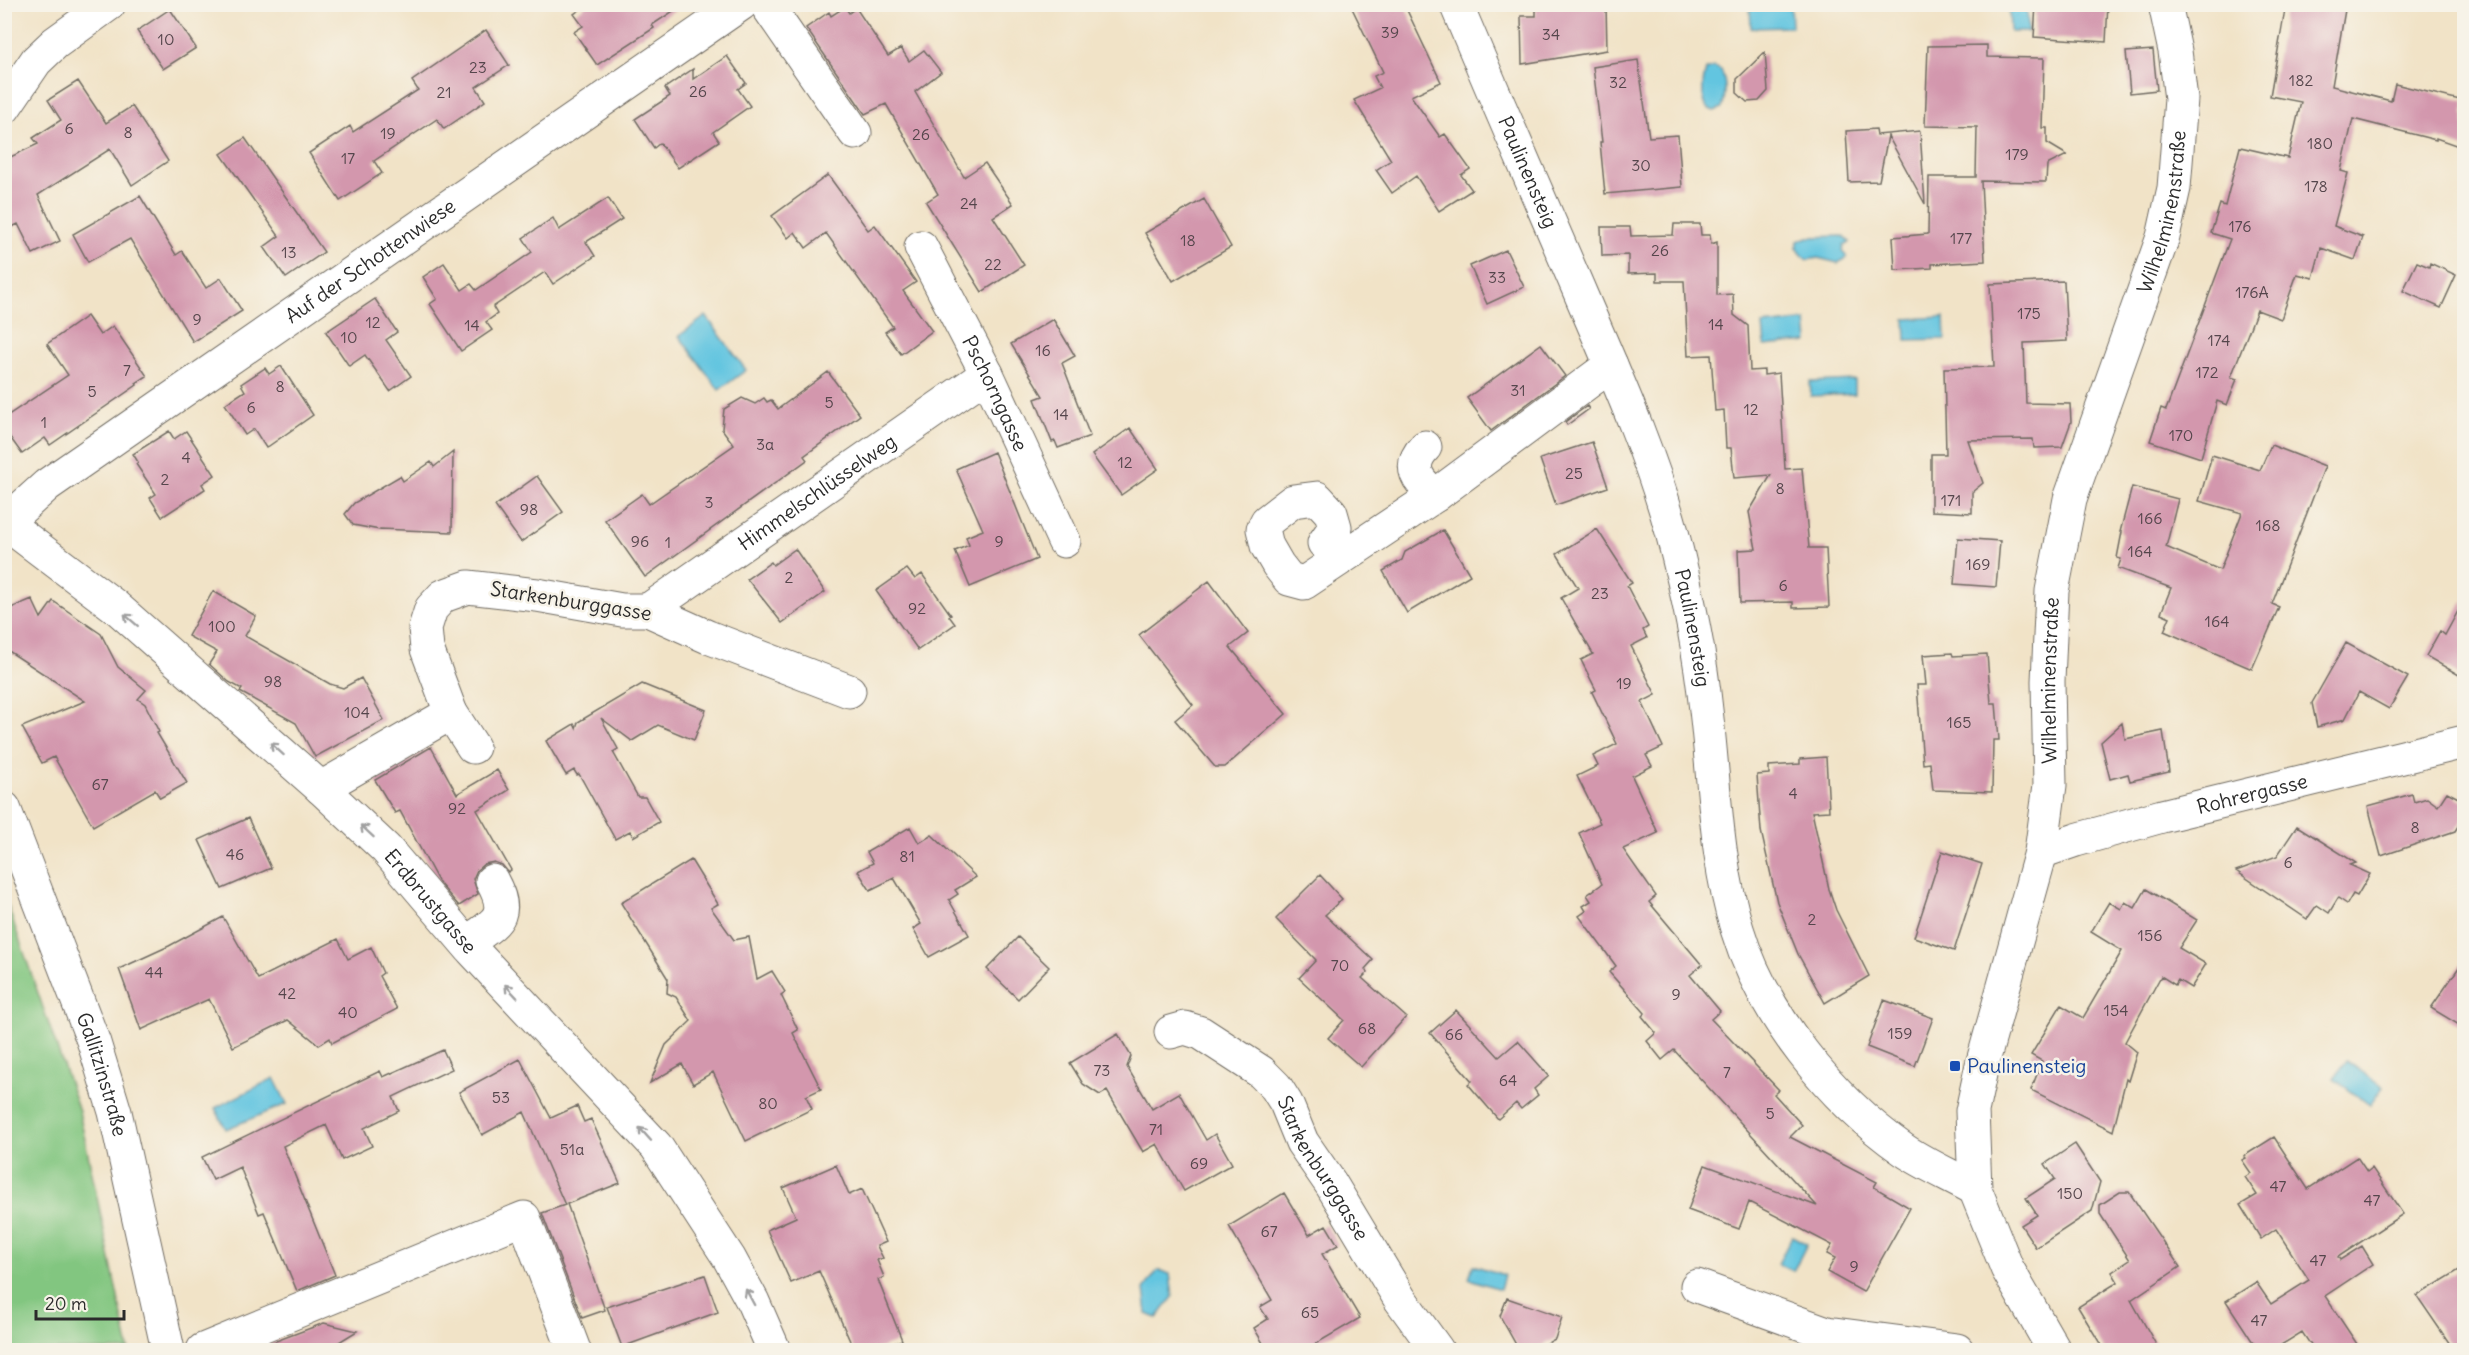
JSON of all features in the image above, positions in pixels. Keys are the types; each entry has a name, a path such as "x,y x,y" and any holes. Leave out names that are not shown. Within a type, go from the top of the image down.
{"street":[{"path":"4,108 36,61 55,43 109,4"},
{"name":"Auf der Schottenwiese","path":"5,523 47,485 741,4"},
{"path":"766,4 855,133"},
{"name":"Paulinensteig","path":"1456,4 1611,365 1640,438 1671,532 1690,615 1706,708 1716,831 1726,886 1738,932 1754,970 1774,1009 1834,1090 1862,1117 1906,1152 1975,1189"},
{"name":"Wilhelminenstraße","path":"2054,1350 2007,1268 1975,1189 1972,1111 1982,1065 2041,852 2050,785 2048,681 2052,591 2070,499 2163,237 2175,188 2181,99 2175,51 2165,4"},
{"name":"Pschorngasse","path":"921,247 987,374 1064,541"},
{"path":"1324,543 1335,527 1331,513 1317,498 1293,501 1268,521 1263,529 1267,546 1278,565 1289,579 1304,583 1436,495 1611,365"},
{"name":"Himmelschlüsselweg","path":"648,610 987,374"},
{"path":"1425,447 1419,454 1415,465 1420,484 1436,495"},
{"name":"Erdbrustgasse","path":"5,523 116,607 321,788 386,849 467,943 656,1146 729,1258 753,1302 774,1350"},
{"name":"Starkenburggasse","path":"473,747 451,713 427,648 425,628 431,609 443,596 468,587 489,588 622,610 648,610 708,637 849,691"},
{"path":"321,788 451,713"},
{"name":"Rohrergasse","path":"2041,852 2162,816 2464,742"},
{"name":"Gallitzinstraße","path":"4,808 100,1063 115,1112 168,1350"},
{"path":"467,943 495,922 502,911 501,897 492,881"},
{"name":"Starkenburggasse","path":"1171,1032 1185,1028 1201,1033 1261,1072 1276,1087 1286,1103 1302,1142 1331,1184 1401,1299 1437,1350"},
{"path":"203,1350 524,1218 574,1350"},
{"path":"1697,1286 1827,1333 1957,1350"}],"green space":[{"path":"5,898 79,1111 129,1350 5,1350"}],"water":[{"path":"1791,5 1792,27 1751,28 1750,7"},
{"path":"2009,5 2027,5 2028,32 2010,32"},
{"path":"1714,67 1721,70 1725,89 1722,108 1714,111 1707,108 1703,89 1706,70"},
{"path":"1843,236 1850,242 1844,245 1843,251 1847,258 1838,263 1818,258 1807,260 1796,248 1798,241 1808,237"},
{"path":"706,316 746,370 719,390 679,336"},
{"path":"1944,317 1945,339 1906,340 1905,319"},
{"path":"1806,321 1808,342 1765,346 1763,325"},
{"path":"1855,380 1855,394 1811,396 1810,382"},
{"path":"2347,1061 2383,1087 2370,1105 2334,1079"},
{"path":"274,1078 287,1104 226,1129 215,1108"},
{"path":"1792,1236 1807,1244 1793,1271 1778,1264"},
{"path":"1473,1265 1504,1275 1500,1289 1469,1279"},
{"path":"1158,1270 1170,1274 1173,1297 1157,1318 1147,1314 1144,1289"}],"building":[{"path":"588,4 684,4 652,25 654,28 597,65 574,32 583,26 574,14"},
{"path":"1350,4 1404,4 1441,82 1411,96 1440,137 1445,134 1470,169 1461,175 1472,190 1439,211 1416,176 1392,193 1376,170 1391,160 1354,100 1380,88 1374,76 1383,72"},
{"path":"1536,4 1606,4 1607,50 1522,64 1521,16 1536,16"},
{"path":"2036,4 2108,4 2106,42 2034,37"},
{"path":"2286,4 2346,4 2332,86 2391,101 2395,84 2464,101 2464,148 2436,138 2436,140 2353,119 2341,171 2348,173 2334,226 2363,237 2355,260 2321,248 2313,278 2297,274 2281,319 2257,310 2231,377 2237,379 2227,405 2217,401 2201,458 2150,441 2161,408 2166,410 2230,239 2211,233 2220,204 2225,206 2240,147 2288,158 2301,102 2270,96"},
{"path":"845,7 849,13 856,8 888,56 901,48 909,61 924,50 941,72 915,92 964,177 985,163 1013,204 993,217 1024,265 982,292 926,202 938,194 886,104 865,114 806,28 829,12 831,16"},
{"path":"170,9 196,48 163,69 137,31"},
{"path":"486,30 509,65 476,87 485,101 444,129 437,119 374,161 382,173 340,201 309,153 350,126 353,132 418,90 412,81"},
{"path":"1987,45 1987,57 2044,58 2042,128 2047,128 2047,143 2067,155 2047,165 2046,182 1981,181 1985,261 1932,264 1932,268 1895,270 1893,237 1928,234 1929,177 1976,177 1977,127 1925,126 1928,46"},
{"path":"2153,50 2157,90 2130,93 2126,52"},
{"path":"1765,52 1768,91 1759,101 1747,102 1737,93 1737,79"},
{"path":"727,56 746,83 738,89 750,106 713,132 719,141 678,168 660,143 654,148 635,119 670,96 665,88 693,69 693,79"},
{"path":"1638,60 1649,137 1678,135 1682,187 1605,194 1600,142 1602,142 1593,67"},
{"path":"78,81 106,123 132,106 168,161 132,185 110,149 38,195 60,241 33,254 18,224 4,231 4,160 38,144 33,138 61,120 48,100"},
{"path":"1876,129 1877,135 1920,131 1925,204 1888,136 1879,181 1849,182 1846,131"},
{"path":"245,138 324,252 286,278 264,247 279,236 221,154"},
{"path":"828,175 868,230 875,225 916,282 903,291 932,331 901,354 885,332 893,327 826,233 806,248 795,232 788,238 772,216"},
{"path":"140,196 176,255 182,251 206,288 221,278 242,311 193,342 130,239 88,262 73,234"},
{"path":"608,198 622,219 586,242 595,256 553,284 545,272 493,307 497,314 486,322 492,330 461,351 430,304 437,299 423,277 444,263 462,290 471,284 476,290 532,252 523,238 553,218 559,230"},
{"path":"1204,199 1231,247 1173,281 1145,233"},
{"path":"1674,224 1700,224 1701,235 1710,235 1711,244 1717,242 1717,295 1733,294 1734,315 1748,326 1750,371 1764,370 1764,375 1779,373 1785,469 1802,468 1809,548 1826,548 1829,607 1793,608 1793,602 1740,603 1738,550 1756,549 1749,512 1771,475 1734,478 1731,448 1726,448 1724,410 1715,411 1711,355 1688,356 1684,281 1657,281 1657,273 1628,274 1628,255 1602,256 1601,227 1630,227 1631,236 1673,235"},
{"path":"1506,250 1524,287 1487,304 1470,266"},
{"path":"2417,262 2429,267 2430,263 2456,275 2441,308 2403,291"},
{"path":"2064,281 2067,341 2024,343 2026,403 2070,404 2071,422 2062,447 2034,448 2033,439 1968,440 1983,483 1972,492 1972,513 1931,511 1931,454 1946,454 1944,368 1994,367 1990,284"},
{"path":"375,299 397,332 386,340 411,376 390,391 365,355 349,366 326,332"},
{"path":"87,316 100,335 113,326 147,376 50,445 45,438 22,454 4,429 4,418 68,375 47,344"},
{"path":"1053,319 1075,356 1062,363 1090,436 1058,448 1055,441 1052,442 1035,399 1043,396 1011,344"},
{"path":"1541,344 1565,376 1491,431 1467,398"},
{"path":"281,366 313,415 266,448 254,429 245,435 225,404 245,391 241,384 265,368 269,374"},
{"path":"828,372 860,415 804,456 807,460 645,577 605,520 642,494 649,504 734,445 722,429 724,409 742,398 755,404 764,398 767,402 771,400 778,409"},
{"path":"1587,406 1589,409 1567,425 1565,422"},
{"path":"1130,428 1158,469 1121,495 1092,455"},
{"path":"169,431 174,439 186,431 215,475 202,484 205,489 162,517 150,498 156,494 136,464 138,462 133,454"},
{"path":"1592,442 1608,487 1556,505 1540,459"},
{"path":"2271,445 2325,466 2272,604 2279,607 2252,669 2164,631 2170,617 2161,613 2171,588 2118,568 2121,559 2117,558 2122,532 2120,532 2132,487 2178,499 2166,547 2220,570 2242,513 2199,501 2212,455 2260,470"},
{"path":"453,452 452,532 380,530 353,525 345,514 354,503 400,476 403,481 431,462 434,467"},
{"path":"994,452 1037,559 970,587 955,551 969,545 966,537 983,530 956,469"},
{"path":"537,476 563,512 521,542 495,506"},
{"path":"1597,529 1632,583 1627,586 1648,627 1643,630 1647,638 1631,646 1656,695 1642,702 1663,747 1646,755 1652,766 1632,776 1658,833 1623,849 1656,896 1649,902 1702,965 1690,975 1720,1011 1711,1019 1779,1090 1774,1094 1802,1125 1790,1137 1877,1182 1874,1187 1910,1208 1863,1292 1827,1272 1835,1258 1827,1254 1832,1245 1749,1202 1739,1229 1688,1210 1705,1165 1817,1206 1674,1050 1662,1060 1647,1041 1656,1033 1642,1016 1645,1013 1609,972 1616,966 1579,916 1586,911 1583,906 1591,901 1587,895 1602,884 1579,833 1600,823 1577,776 1598,766 1593,756 1617,744 1592,692 1596,690 1581,660 1593,654 1561,598 1578,588 1557,554"},
{"path":"1443,530 1470,575 1407,613 1383,571 1402,560 1405,552"},
{"path":"1958,538 2000,541 1996,587 1954,584"},
{"path":"795,549 825,592 782,623 747,579 771,562 773,565"},
{"path":"907,569 915,579 922,574 955,624 918,650 876,591"},
{"path":"1209,581 1248,633 1230,647 1286,714 1225,767 1215,767 1175,720 1193,705 1139,635"},
{"path":"213,591 256,616 245,636 330,684 343,688 361,678 384,720 315,757 296,723 240,692 242,689 229,682 209,664 217,652 188,636"},
{"path":"32,599 41,618 53,601 101,634 118,667 146,690 138,699 145,704 159,732 157,733 187,783 160,798 155,790 93,826 54,757 42,763 22,727 85,701 4,648 4,611"},
{"path":"2464,600 2464,678 2426,656 2440,631 2445,635"},
{"path":"2346,643 2408,677 2389,709 2359,692 2345,719 2317,727 2312,703"},
{"path":"1952,653 1953,656 1987,654 1991,703 1996,703 1999,740 1993,740 1992,792 1933,790 1930,763 1923,764 1917,685 1926,685 1923,655"},
{"path":"642,684 706,710 694,740 658,725 632,741 601,718 618,749 613,752 638,797 645,797 659,822 633,837 630,831 615,839 579,774 577,775 574,770 566,775 546,741 574,724 576,728 578,722"},
{"path":"2122,723 2125,739 2163,731 2169,772 2130,781 2128,774 2110,779 2101,742"},
{"path":"431,747 457,794 497,770 509,790 477,810 511,870 508,872 502,865 494,862 484,864 477,870 473,879 478,894 459,906 439,883 400,811 395,813 375,780"},
{"path":"1826,757 1829,811 1812,812 1829,889 1836,910 1869,976 1825,1003 1798,954 1777,902 1761,831 1757,775 1769,774 1769,766 1800,764 1800,759"},
{"path":"2447,792 2464,801 2464,817 2455,831 2381,856 2368,806 2412,794 2414,802 2427,798 2438,806"},
{"path":"248,818 271,868 222,889 199,840"},
{"path":"2297,826 2356,863 2350,865 2370,874 2357,896 2353,894 2347,904 2338,898 2329,913 2317,905 2307,919 2236,871 2277,856"},
{"path":"910,827 919,843 932,835 976,877 955,890 958,894 949,900 969,935 929,957 913,929 921,924 894,878 870,890 858,871 873,863 867,852"},
{"path":"1942,851 1982,864 1954,951 1914,937"},
{"path":"691,860 718,904 711,908 734,940 749,937 757,979 772,971 785,992 781,995 798,1030 793,1033 821,1089 806,1096 812,1109 746,1141 713,1072 693,1084 682,1064 650,1083 666,1045 691,1021 676,997 667,993 668,979 621,903"},
{"path":"1320,875 1342,899 1325,915 1373,960 1365,969 1368,972 1362,978 1406,1017 1361,1067 1328,1038 1344,1020 1299,978 1316,960 1276,919"},
{"path":"2146,889 2197,920 2179,948 2206,964 2191,988 2178,980 2175,985 2161,976 2125,1042 2137,1052 2128,1081 2126,1079 2113,1131 2031,1090 2042,1061 2031,1055 2061,1005 2083,1018 2122,951 2091,932 2109,902 2121,909 2125,902 2135,908"},
{"path":"223,917 258,979 338,939 348,959 371,947 383,973 379,976 397,1009 332,1043 330,1038 319,1045 288,1020 233,1047 209,999 141,1030 119,969"},
{"path":"1018,937 1049,967 1018,999 987,969"},
{"path":"2464,960 2464,1028 2431,1008"},
{"path":"1884,1000 1933,1018 1915,1066 1867,1047"},
{"path":"1456,1010 1499,1057 1518,1041 1549,1076 1534,1089 1538,1095 1521,1109 1516,1103 1498,1119 1468,1084 1472,1081 1430,1033"},
{"path":"1118,1034 1131,1056 1127,1067 1152,1109 1179,1093 1206,1140 1215,1134 1232,1164 1184,1191 1157,1144 1143,1152 1107,1091 1100,1095 1083,1084 1070,1063"},
{"path":"443,1050 452,1069 393,1097 399,1111 364,1128 372,1146 342,1160 326,1125 283,1146 335,1275 297,1291 264,1212 259,1214 240,1167 213,1180 202,1157 380,1071 383,1077"},
{"path":"520,1059 551,1118 577,1106 584,1122 591,1119 620,1183 567,1204 605,1310 582,1318 542,1213 565,1205 524,1112 482,1135 459,1092"},
{"path":"2274,1137 2308,1189 2357,1157 2367,1172 2372,1168 2403,1214 2338,1257 2340,1260 2362,1246 2373,1264 2325,1296 2361,1350 2314,1350 2302,1332 2273,1350 2258,1350 2226,1301 2256,1282 2271,1304 2309,1280 2276,1229 2261,1239 2240,1205 2257,1195 2245,1177 2251,1173 2242,1160 2246,1158 2244,1156"},
{"path":"2075,1144 2100,1182 2092,1211 2036,1248 2021,1225 2037,1215 2026,1198 2055,1179 2045,1164"},
{"path":"836,1165 849,1195 862,1189 886,1242 877,1246 883,1258 877,1260 884,1277 878,1280 902,1340 876,1350 854,1350 819,1271 791,1283 767,1230 796,1217 783,1188"},
{"path":"2120,1192 2129,1192 2180,1267 2131,1300 2159,1350 2104,1350 2078,1307 2118,1282 2112,1272 2130,1260 2100,1214 2100,1205"},
{"path":"1284,1193 1309,1235 1326,1225 1338,1245 1322,1254 1360,1318 1305,1350 1267,1350 1254,1328 1268,1319 1260,1307 1272,1300 1229,1226"},
{"path":"2464,1267 2464,1350 2454,1350 2417,1296"},
{"path":"705,1275 718,1312 622,1347 607,1307"},
{"path":"1507,1298 1562,1317 1555,1339 1535,1350 1519,1350 1500,1316"},
{"path":"324,1323 357,1331 326,1350 252,1350"}],"place":[{"name":"Paulinensteig","path":"1955,1066"}]}
